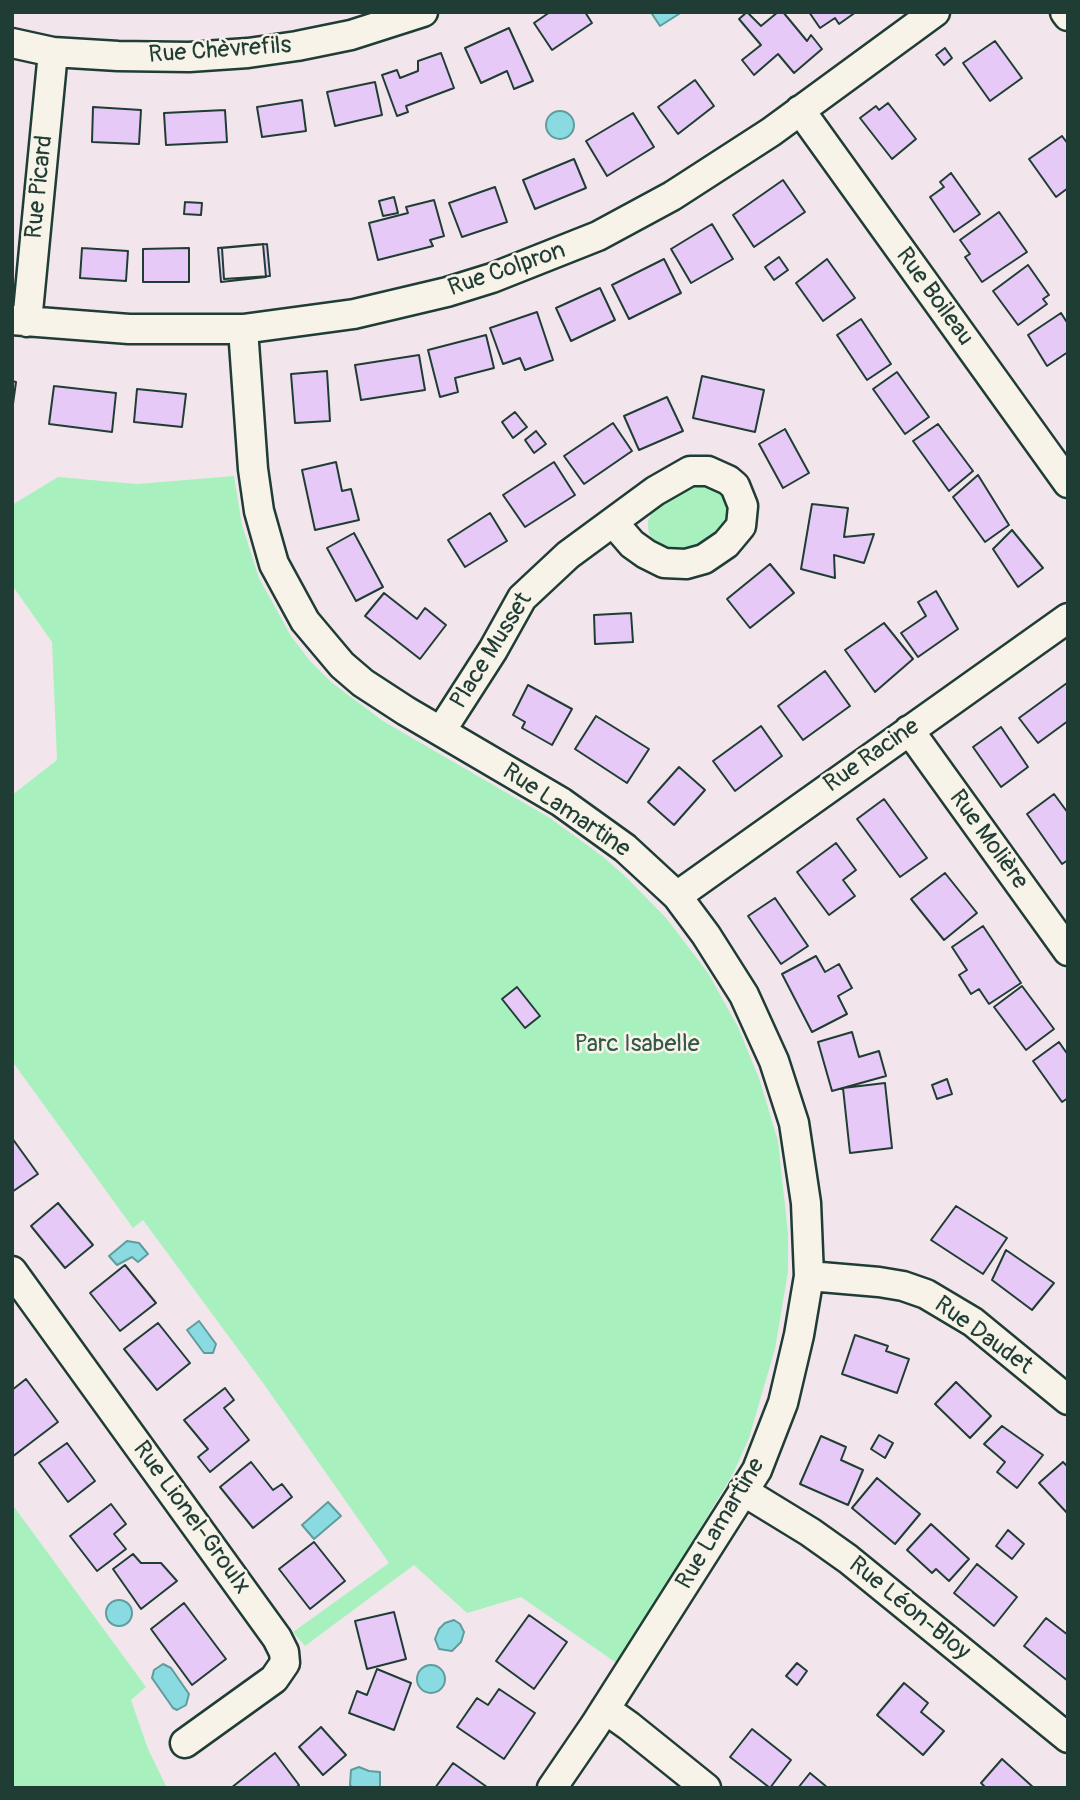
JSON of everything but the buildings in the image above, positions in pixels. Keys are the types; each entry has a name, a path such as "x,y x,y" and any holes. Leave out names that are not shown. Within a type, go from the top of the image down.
{"street":[{"name":"Rue Chèvrefils","path":"12,43 53,52 131,57 248,53 352,35 383,19 423,12"},
{"name":"Rue Colpron","path":"20,321 129,329 243,329 354,314 447,292 527,265 598,236 639,215 717,168 935,12"},
{"name":"Rue Picard","path":"20,321 53,52"},
{"name":"Rue Boileau","path":"800,110 1068,483"},
{"name":"Rue Lamartine","path":"243,329 256,494 267,544 281,579 305,621 342,665 388,700 535,785 593,823 625,848 677,896 740,987 778,1071 794,1123 803,1172 809,1276 783,1403 757,1470 552,1788"},
{"name":"Place Musset","path":"442,731 522,598 554,566 613,523"},
{"name":"Rue Racine","path":"677,896 1068,618"},
{"name":"Rue Molière","path":"909,730 1068,951"},
{"name":"Rue Lionel-Groulx","path":"12,1271 277,1638 284,1652 284,1667 274,1679 185,1743"},
{"name":"Rue Daudet","path":"809,1276 879,1282 926,1294 973,1322 1068,1400"},
{"name":"Rue Léon-Bloy","path":"743,1491 848,1559 1068,1738"},
{"path":"605,1709 706,1788"}],"green space":[{"name":"Parc Isabelle","path":"234,476 242,525 259,578 291,636 310,661 331,682 383,721 550,818 625,876 667,919 708,973 738,1027 760,1081 778,1141 788,1233 788,1272 775,1349 749,1438 733,1474 618,1664 521,1597 467,1613 414,1565 305,1646 293,1632 389,1563 263,1383 143,1220 133,1228 12,1061 12,795 57,760 52,642 12,585 12,505 58,477 137,484"},
{"path":"697,482 710,483 728,497 731,515 724,528 710,540 682,552 657,545 651,539 648,529 653,510"},
{"path":"12,1504 146,1687 131,1700 148,1749 167,1788 12,1788"}],"water":[{"path":"682,12 660,26 652,14"},
{"path":"560,111 570,115 574,125 570,135 560,139 550,135 546,125 550,115"},
{"path":"127,1241 139,1243 148,1254 138,1262 132,1257 117,1265 109,1256"},
{"path":"199,1321 216,1344 213,1353 204,1353 187,1330"},
{"path":"328,1502 341,1516 314,1539 302,1525"},
{"path":"119,1600 129,1603 132,1613 129,1623 119,1626 109,1623 106,1613 109,1603"},
{"path":"454,1620 464,1632 461,1642 452,1651 439,1649 435,1639 439,1629"},
{"path":"163,1664 171,1668 189,1694 186,1705 177,1710 152,1678 154,1670"},
{"path":"431,1665 441,1669 445,1679 441,1689 431,1693 421,1689 417,1679 421,1669"},
{"path":"359,1767 380,1772 380,1788 353,1788 350,1785 351,1770"}]}
